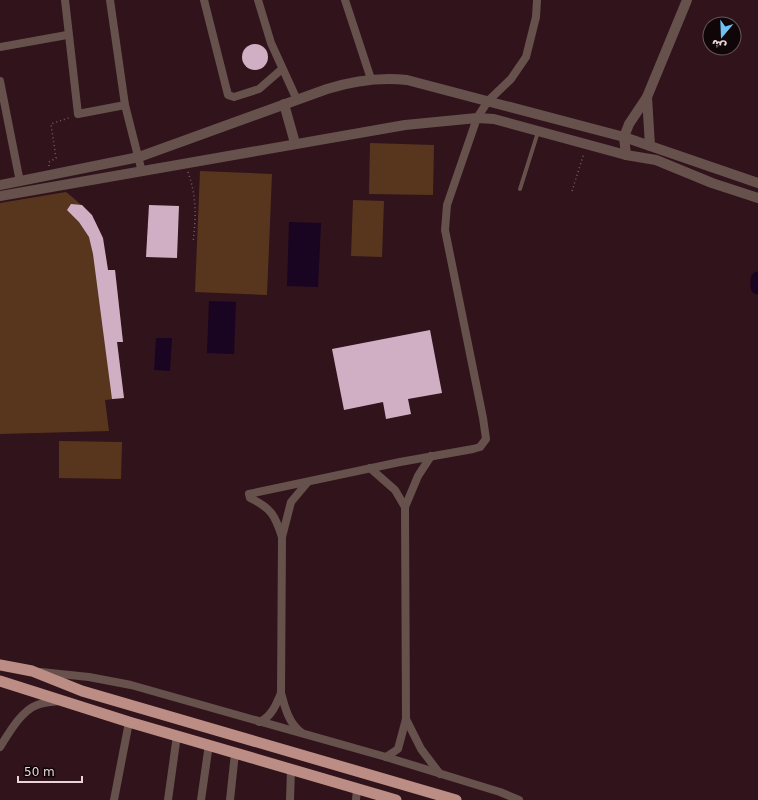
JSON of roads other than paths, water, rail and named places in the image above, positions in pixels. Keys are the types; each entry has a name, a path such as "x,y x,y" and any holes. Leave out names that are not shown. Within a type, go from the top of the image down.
{"highway":[{"path":"0,665 32,671 82,690 456,800"},
{"path":"0,681 129,722 209,744 396,800"},
{"path":"76,706 82,690"},
{"path":"382,796 386,780"}],"street":[{"path":"65,0 67,35 78,114 126,105"},
{"path":"110,0 126,105 142,172"},
{"path":"204,0 228,95 234,97 259,89 282,69"},
{"path":"258,0 271,43 297,100"},
{"path":"345,0 370,80"},
{"path":"282,537 272,512 249,495 370,468 480,447 486,436 445,230 448,205 477,118 488,101 511,79 526,56 536,18 537,0"},
{"path":"626,155 624,137 633,116 647,97 688,0"},
{"path":"0,47 67,35"},
{"path":"0,185 139,157 284,104 348,83 387,78 407,80 624,137 758,183"},
{"path":"0,81 20,182"},
{"path":"647,97 655,148"},
{"path":"284,104 295,143"},
{"path":"0,196 186,165 295,143 405,125 477,118 494,119 539,130 626,155 656,160 712,183 758,198"},
{"path":"386,757 398,748 406,719 405,507 418,476 431,456"},
{"path":"370,468 395,490 405,507"},
{"path":"307,482 291,502 282,537 281,693 286,710 294,728 307,736"},
{"path":"32,671 89,677 131,685 307,736 386,757 500,792 520,800"},
{"path":"259,722 263,721 272,710 281,693"},
{"path":"0,747 15,724 28,711 37,705 60,701"},
{"path":"406,719 421,749 440,774"},
{"path":"114,800 129,722"},
{"path":"168,800 177,735"},
{"path":"201,800 209,744"},
{"path":"230,800 235,753"},
{"path":"290,800 291,769"},
{"path":"356,800 357,788"}],"lane":[{"path":"520,189 539,130"}],"waterway":[{"path":"758,279 758,287"}]}
